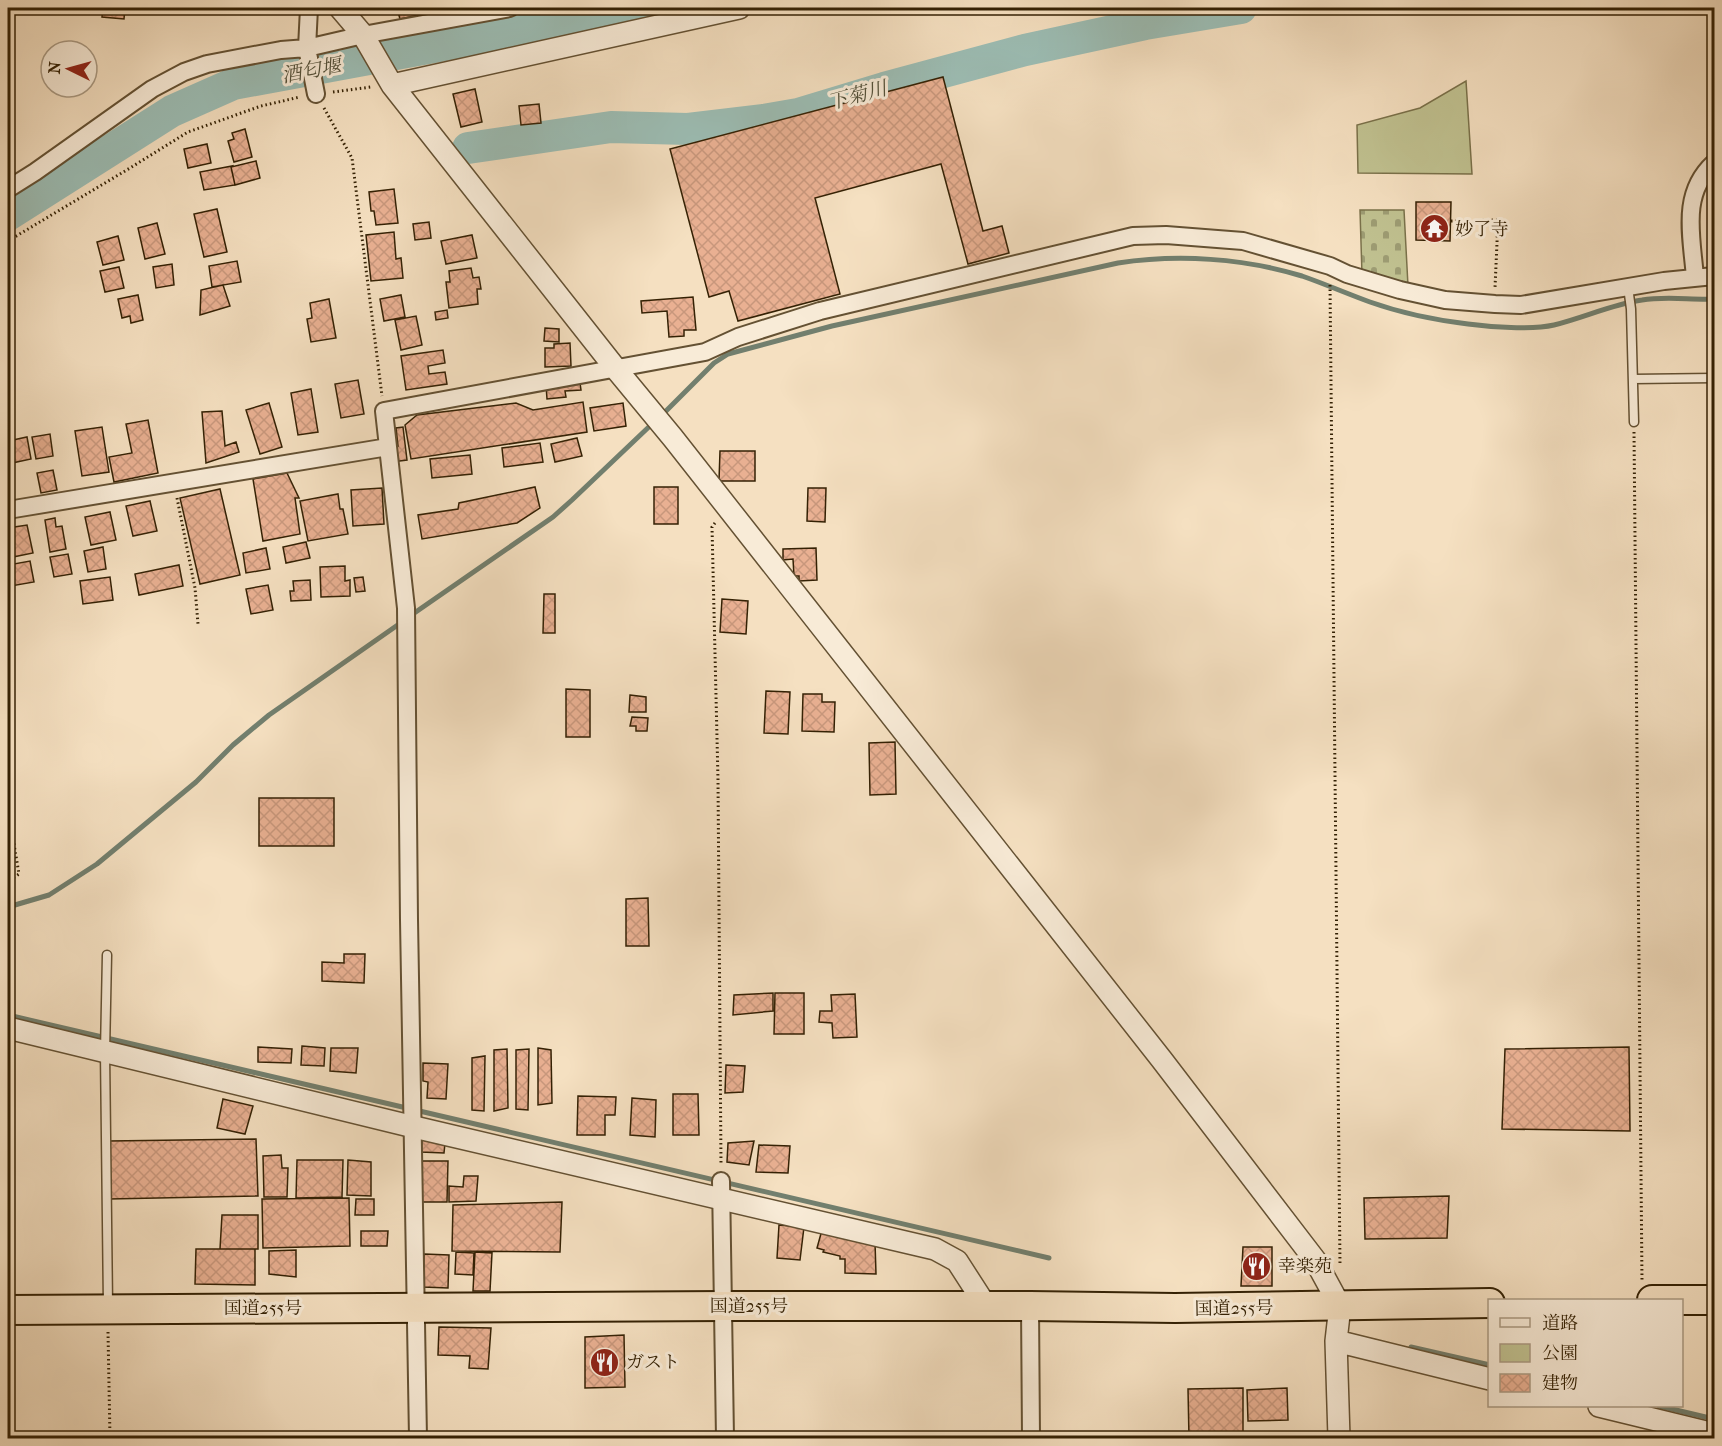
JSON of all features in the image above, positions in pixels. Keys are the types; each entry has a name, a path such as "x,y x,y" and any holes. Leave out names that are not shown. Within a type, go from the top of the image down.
{"highway":[{"path":"1647,1295 1714,1300"},
{"name":"国道255号","path":"8,1310 724,1306 1175,1308 1488,1303"}],"street":[{"path":"309,8 307,48 316,94"},
{"path":"340,8 363,36 391,84 673,438 1162,1060 1315,1260 1340,1306 1336,1341 1339,1438"},
{"path":"8,189 152,88 184,72 207,64 281,50 307,48 510,8"},
{"path":"391,84 739,8"},
{"path":"1695,278 1691,207 1696,184 1714,163"},
{"path":"418,1438 406,608 384,411 705,352 738,337 820,311 1133,236 1166,235 1243,241 1330,266 1347,274 1400,290 1445,300 1495,304 1521,305 1714,276"},
{"path":"8,510 388,447"},
{"path":"8,1028 414,1126 721,1192 935,1249 957,1261 986,1306"},
{"path":"721,1192 725,1438"},
{"path":"1030,1306 1031,1438"},
{"path":"1336,1341 1488,1379"},
{"path":"1603,1407 1714,1434"}],"lane":[{"path":"1629,290 1634,422"},
{"path":"1633,379 1714,378"},
{"path":"107,956 105,1052 108,1309"}],"path":[{"path":"8,241 188,132 261,106 316,94 391,84"},
{"path":"316,94 352,158 384,411"},
{"path":"1451,221 1498,220 1495,304"},
{"path":"1330,266 1340,1270"},
{"path":"1634,422 1647,1295"},
{"path":"174,482 195,588 198,624"},
{"path":"721,1192 718,791 712,527 728,508"},
{"path":"8,808 19,874 13,879 8,878"},
{"path":"108,1309 110,1438"}],"green space":[{"path":"1466,81 1472,174 1358,173 1357,125 1420,108"},
{"path":"1360,210 1404,210 1408,286 1362,275"}],"building":[{"path":"103,8 125,8 124,19 102,17"},
{"path":"397,8 423,8 424,14 400,19"},
{"path":"943,77 983,231 1002,226 1009,253 968,264 941,164 815,198 840,294 738,321 729,291 709,297 670,149"},
{"path":"475,89 482,122 461,127 453,94"},
{"path":"539,104 541,123 521,125 519,106"},
{"path":"245,129 252,157 234,162 228,141 234,139 232,133"},
{"path":"207,144 211,163 188,168 184,149"},
{"path":"256,161 260,178 235,185 231,167"},
{"path":"232,166 235,185 204,190 200,172"},
{"path":"394,189 398,223 376,225 374,211 371,211 369,192"},
{"path":"1416,202 1451,202 1450,241 1416,240"},
{"path":"217,209 227,252 204,257 194,214"},
{"path":"429,222 431,238 415,240 413,224"},
{"path":"157,223 165,254 145,259 138,228"},
{"path":"394,232 396,259 401,258 403,278 371,281 366,235"},
{"path":"472,235 477,258 446,264 441,241"},
{"path":"118,236 124,260 103,265 97,242"},
{"path":"237,261 241,282 212,287 209,266"},
{"path":"172,264 174,285 156,288 153,267"},
{"path":"119,267 124,288 105,292 100,271"},
{"path":"471,268 473,278 479,277 481,289 477,289 478,304 449,308 446,282 450,282 449,271"},
{"path":"223,285 230,306 200,315 201,290"},
{"path":"138,295 143,320 131,323 130,316 122,318 118,299"},
{"path":"401,295 405,317 384,321 380,299"},
{"path":"693,297 696,330 684,330 684,336 669,337 667,311 642,313 641,301"},
{"path":"329,299 336,338 311,342 307,319 312,318 310,303"},
{"path":"447,310 448,318 436,320 435,312"},
{"path":"416,316 422,345 401,350 395,320"},
{"path":"545,328 559,329 559,342 544,341"},
{"path":"570,343 571,366 545,367 545,348 554,348 554,344"},
{"path":"443,350 445,363 428,366 429,374 445,372 447,384 406,390 401,356"},
{"path":"358,380 364,414 341,418 335,384"},
{"path":"580,383 581,390 565,391 566,397 547,399 546,385"},
{"path":"311,389 318,432 298,435 291,393"},
{"path":"583,402 587,432 411,459 405,425 417,415 516,403 533,410"},
{"path":"269,403 282,447 260,454 246,410"},
{"path":"623,403 626,426 594,431 590,408"},
{"path":"222,411 225,446 236,442 239,452 206,463 202,412"},
{"path":"148,420 158,473 114,482 109,457 132,453 126,424"},
{"path":"102,427 109,472 82,476 75,431"},
{"path":"403,427 407,460 392,462 391,447 398,446 396,428"},
{"path":"50,434 53,456 36,459 32,437"},
{"path":"27,437 31,459 12,463 8,441"},
{"path":"577,438 582,456 555,462 551,444"},
{"path":"540,443 543,462 504,467 502,448"},
{"path":"720,451 755,451 755,481 719,481"},
{"path":"470,455 472,474 432,478 430,459"},
{"path":"53,470 57,490 41,493 37,473"},
{"path":"287,473 299,498 295,498 300,534 263,541 253,479"},
{"path":"535,487 540,508 517,523 422,539 418,515 458,509 459,503"},
{"path":"654,487 678,487 678,524 654,524"},
{"path":"382,488 384,524 353,526 351,490"},
{"path":"808,488 826,488 825,522 807,521"},
{"path":"220,489 240,575 200,584 180,498"},
{"path":"338,494 348,534 308,541 300,501"},
{"path":"150,501 157,531 133,536 126,506"},
{"path":"110,512 116,540 91,545 85,517"},
{"path":"55,518 56,527 62,526 66,549 50,552 45,520"},
{"path":"27,525 33,553 8,558 8,528"},
{"path":"306,542 310,558 286,563 283,547"},
{"path":"103,547 106,569 88,572 84,551"},
{"path":"266,548 270,569 246,573 243,553"},
{"path":"816,548 817,580 799,581 799,576 794,576 793,559 783,560 783,549"},
{"path":"68,554 72,574 54,577 50,557"},
{"path":"30,561 34,582 11,586 8,565"},
{"path":"179,565 183,586 139,595 135,574"},
{"path":"345,566 345,581 350,580 350,596 321,597 320,567"},
{"path":"110,577 113,600 83,604 80,581"},
{"path":"363,577 365,591 356,592 354,578"},
{"path":"310,580 311,600 291,601 290,591 294,591 293,581"},
{"path":"268,585 273,610 251,614 246,589"},
{"path":"544,594 555,594 555,633 543,633"},
{"path":"722,599 748,601 746,634 720,632"},
{"path":"566,689 590,690 590,737 566,737"},
{"path":"766,691 790,692 788,734 764,733"},
{"path":"803,694 822,694 822,702 835,702 834,732 802,731"},
{"path":"630,695 646,697 646,712 629,712"},
{"path":"632,717 648,718 647,731 636,731 636,726 630,726"},
{"path":"895,742 896,794 870,795 869,743"},
{"path":"259,798 334,798 334,846 259,846"},
{"path":"648,898 649,946 626,946 626,899"},
{"path":"344,954 365,954 364,983 322,981 322,962 344,963"},
{"path":"773,993 773,1011 733,1015 734,995"},
{"path":"775,993 804,993 804,1034 774,1034"},
{"path":"855,994 857,1037 833,1038 832,1023 819,1022 820,1011 832,1011 831,995"},
{"path":"302,1046 325,1048 324,1066 301,1065"},
{"path":"258,1047 292,1049 291,1063 258,1062"},
{"path":"1629,1047 1630,1131 1502,1129 1505,1049"},
{"path":"331,1048 358,1048 356,1073 330,1071"},
{"path":"538,1048 551,1050 552,1103 538,1105"},
{"path":"507,1049 508,1108 494,1111 494,1050"},
{"path":"529,1049 528,1110 516,1109 516,1050"},
{"path":"485,1056 484,1111 472,1110 472,1058"},
{"path":"423,1063 448,1064 446,1099 427,1098 428,1082 423,1081"},
{"path":"726,1065 745,1066 743,1092 725,1093"},
{"path":"673,1094 698,1094 699,1135 673,1135"},
{"path":"578,1096 616,1097 615,1115 605,1115 605,1135 577,1135"},
{"path":"632,1098 656,1100 655,1137 630,1135"},
{"path":"223,1099 253,1106 245,1134 217,1128"},
{"path":"256,1139 258,1196 109,1199 109,1141"},
{"path":"422,1140 445,1143 444,1153 421,1152"},
{"path":"754,1141 749,1165 727,1162 728,1143"},
{"path":"759,1145 790,1146 788,1173 756,1172"},
{"path":"281,1155 282,1168 288,1168 287,1197 264,1197 263,1156"},
{"path":"297,1160 343,1160 342,1197 296,1198"},
{"path":"348,1160 371,1162 371,1196 347,1195"},
{"path":"422,1161 448,1161 447,1202 421,1202"},
{"path":"464,1176 478,1176 476,1201 449,1202 449,1186 463,1187"},
{"path":"1449,1196 1447,1238 1365,1239 1364,1198"},
{"path":"349,1198 350,1246 263,1248 262,1199"},
{"path":"356,1199 374,1199 374,1215 355,1215"},
{"path":"562,1202 560,1252 452,1251 453,1205"},
{"path":"222,1215 258,1215 258,1249 220,1249"},
{"path":"779,1225 804,1227 800,1260 777,1258"},
{"path":"822,1230 875,1242 876,1274 845,1273 845,1259 840,1259 840,1256 823,1252 824,1250 817,1248"},
{"path":"361,1231 388,1231 387,1246 361,1246"},
{"name":"幸楽苑","path":"1243,1247 1272,1247 1272,1286 1241,1286"},
{"path":"196,1249 255,1249 255,1285 195,1284"},
{"path":"296,1250 296,1277 269,1274 269,1251"},
{"path":"456,1252 474,1253 473,1275 455,1274"},
{"path":"475,1252 492,1253 490,1291 473,1291"},
{"path":"424,1254 449,1255 448,1288 423,1287"},
{"path":"439,1327 491,1328 488,1369 469,1368 470,1356 438,1355"},
{"name":"ガスト","path":"624,1335 625,1387 585,1388 585,1337"},
{"path":"1243,1388 1243,1438 1189,1438 1188,1389"},
{"path":"1287,1388 1288,1420 1248,1421 1247,1390"}],"waterway":[{"name":"酒匂堰","path":"8,215 172,111 233,84 646,8"},
{"name":"下菊川","path":"468,148 611,127 688,129 798,114 1025,50 1145,24 1241,8"},
{"path":"660,417 714,363 728,354 832,326 1118,263 1141,260 1187,258 1257,265 1302,276 1406,313 1499,327 1554,325 1631,302 1651,299 1714,299"},
{"path":"410,616 553,517 653,423"},
{"path":"8,907 49,895 97,864 196,782 233,745 269,715 402,622"},
{"path":"8,1015 1049,1258"},
{"path":"1411,1347 1488,1365"},
{"path":"1663,1407 1714,1419"}],"place":[{"name":"妙了寺","path":"1434,229"},
{"name":"幸楽苑","path":"1257,1266"},
{"name":"ガスト","path":"605,1362"}]}
